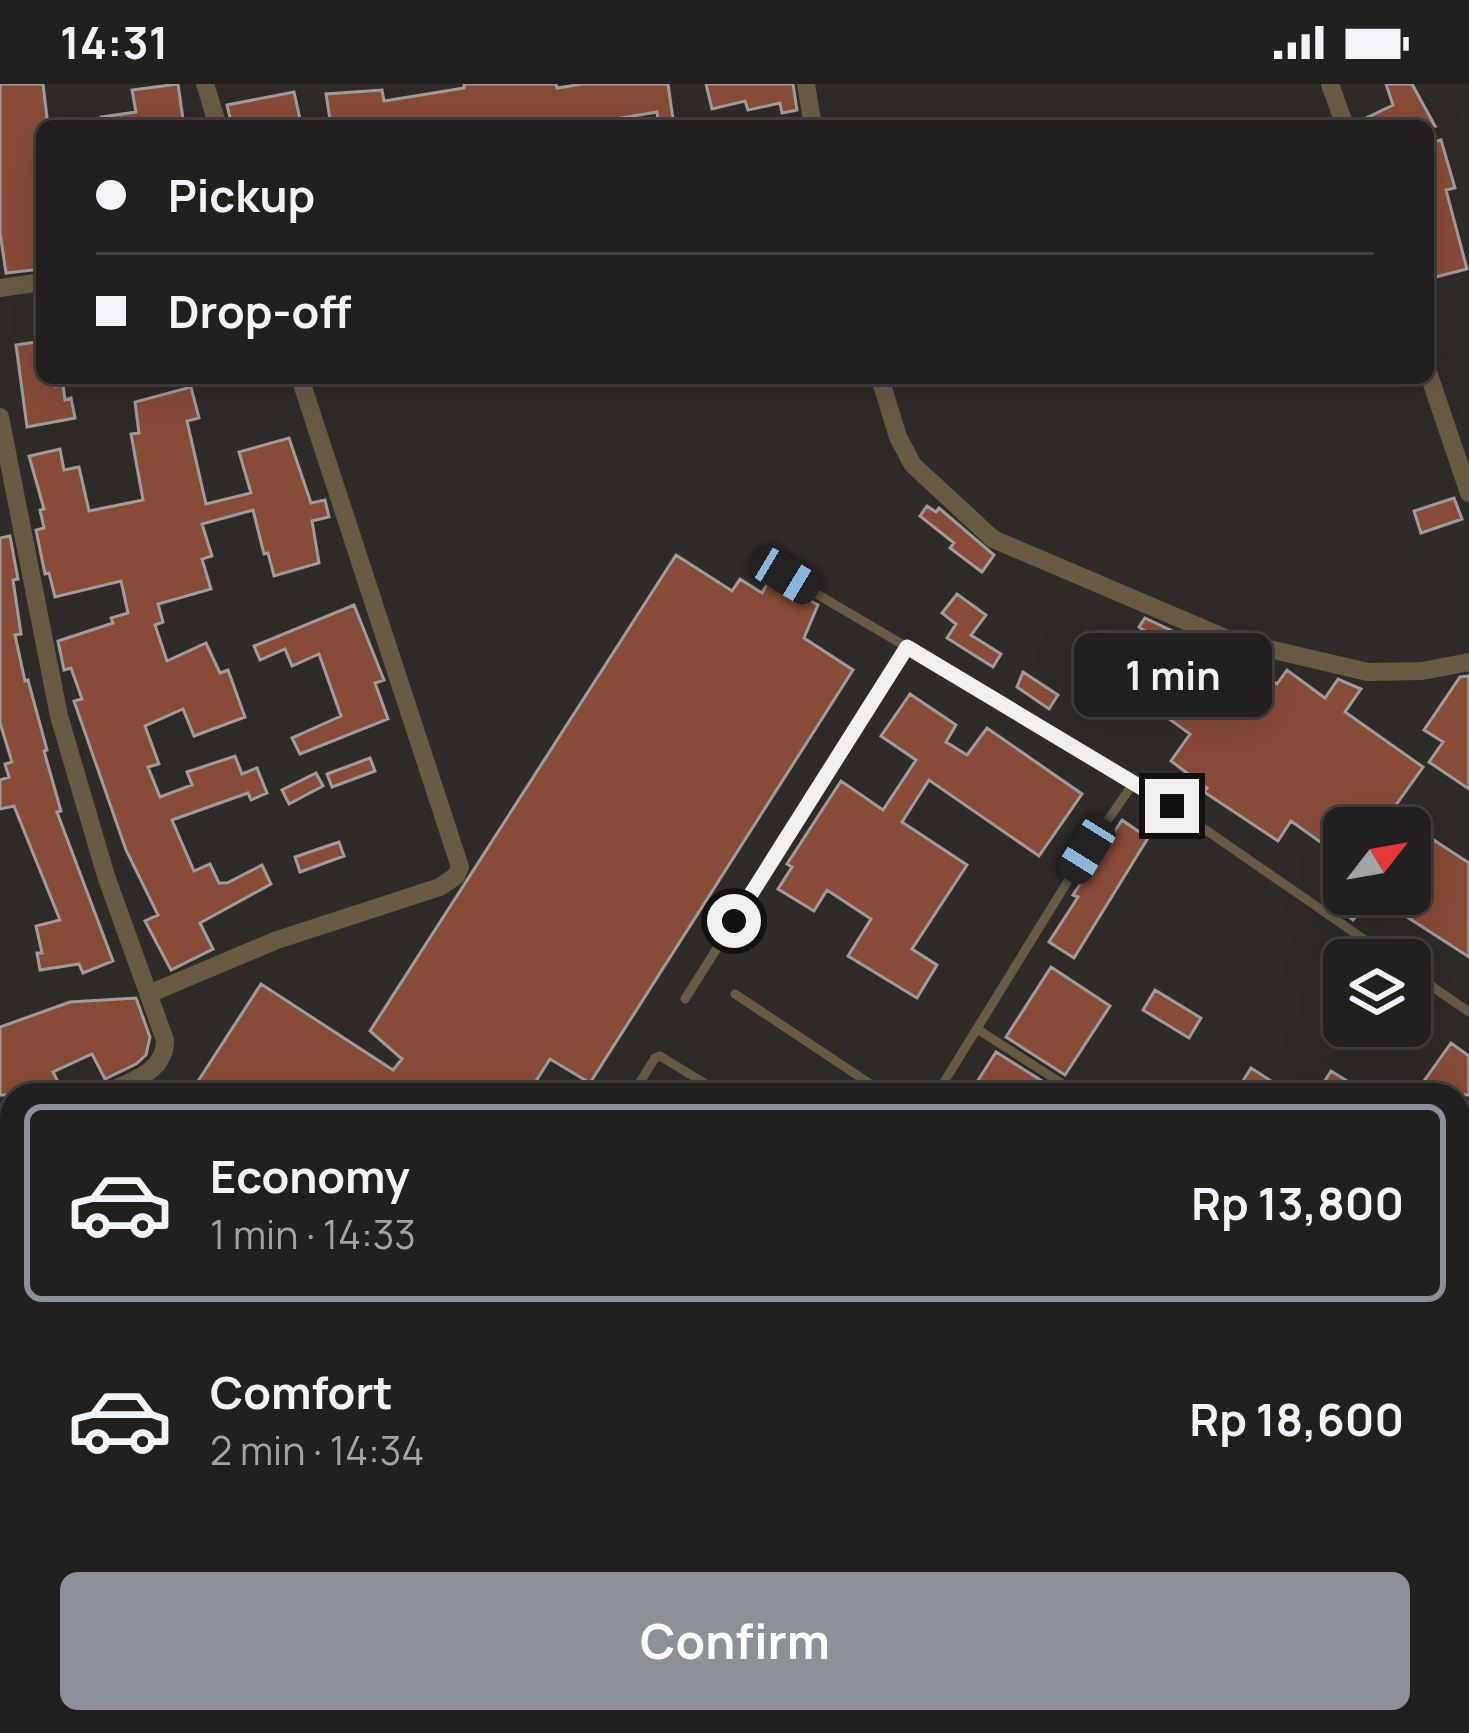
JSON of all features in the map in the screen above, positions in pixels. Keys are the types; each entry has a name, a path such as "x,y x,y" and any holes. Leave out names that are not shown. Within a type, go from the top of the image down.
{"street":[{"path":"205,84 216,120"},
{"path":"806,84 812,120"},
{"path":"1330,84 1343,120"},
{"path":"0,288 36,283"},
{"path":"151,993 277,940 440,887 460,867 302,384"},
{"path":"882,384 898,437 913,465 993,539 1230,640 1368,673 1469,662"},
{"path":"1432,384 1469,494"},
{"path":"0,417 59,716 106,876 165,1040 156,1068 126,1083"}],"lane":[{"path":"786,576 1135,781 1364,939"},
{"path":"685,999 907,647"},
{"path":"943,1083 1135,781"},
{"path":"1431,986 1469,1012"},
{"path":"735,994 869,1083"},
{"path":"977,1029 1061,1083"},
{"path":"639,1083 660,1056 704,1083"}],"building":[{"path":"0,84 43,84 47,120 36,120 36,270 6,273 0,233"},
{"path":"178,84 183,120 101,120 136,112 132,90"},
{"path":"464,84 556,84 557,88 668,84 673,119 658,120 657,112 610,120 330,120 326,94 382,90 384,101 464,88"},
{"path":"706,84 793,84 797,110 782,113 780,103 748,110 745,101 712,109"},
{"path":"1386,84 1412,84 1432,120 1362,120 1393,105"},
{"path":"294,92 300,119 231,120 227,105"},
{"path":"1441,140 1455,188 1446,190 1467,269 1434,277 1434,142"},
{"path":"36,342 36,384 63,385 75,418 27,427 16,345"},
{"path":"191,387 199,418 187,421 206,504 251,493 239,452 289,438 311,503 325,500 329,517 312,521 319,563 274,576 253,510 202,524 212,556 202,559 211,589 158,604 163,622 155,625 167,661 206,643 220,673 228,670 245,717 194,736 183,709 145,726 159,764 148,767 160,797 192,785 187,772 235,756 242,774 257,768 267,793 251,800 248,793 172,820 194,871 210,864 219,883 227,883 262,865 271,884 200,923 213,949 171,970 145,921 158,915 126,850 74,701 82,699 71,668 64,670 58,641 113,623 111,618 128,613 121,581 55,597 36,530 44,528 40,510 44,509 29,456 60,449 64,470 79,467 89,511 143,500 131,434 139,433 135,402"},
{"path":"1454,498 1462,519 1421,533 1414,511"},
{"path":"927,506 936,512 939,508 994,555 982,572 950,548 954,543 920,516"},
{"path":"10,536 21,634 15,635 25,681 47,750 61,811 57,812 113,961 83,973 79,964 40,970 36,926 60,920 14,806 0,809 0,780 9,777 5,764 12,762 0,723 0,538"},
{"path":"676,555 732,591 740,579 762,593 774,572 781,584 818,605 804,638 853,670 590,1083 550,1059 535,1083 197,1083 261,984 393,1070 402,1059 370,1031"},
{"path":"957,594 986,615 971,635 1001,654 993,667 947,638 956,624 942,613"},
{"path":"354,605 384,680 375,683 388,719 300,754 292,738 341,716 319,654 292,666 285,649 260,660 254,646"},
{"path":"1145,618 1187,638 1175,657 1139,627"},
{"path":"1164,655 1219,694 1242,659 1277,684 1287,670 1325,698 1338,679 1361,689 1345,712 1423,767 1395,807 1323,807 1323,844 1291,821 1278,841 1204,792 1207,788 1171,761 1190,734 1136,695"},
{"path":"1023,672 1058,695 1049,709 1017,687"},
{"path":"1469,676 1469,789 1429,762 1443,742 1424,730 1460,677"},
{"path":"910,694 956,725 946,742 967,755 987,728 1082,794 1039,856 929,780 902,822 967,865 912,949 937,965 917,998 848,956 871,919 827,890 814,911 778,889 792,867 787,864 841,781 883,810 916,760 881,736"},
{"path":"370,758 375,771 332,787 327,774"},
{"path":"316,773 323,786 289,804 282,790"},
{"path":"1122,820 1148,838 1074,958 1049,942"},
{"path":"1431,838 1469,863 1469,957 1404,915 1431,915"},
{"path":"339,842 344,856 300,872 295,857"},
{"path":"1051,967 1110,1006 1065,1075 1006,1037"},
{"path":"1155,990 1201,1018 1189,1038 1143,1010"},
{"path":"136,998 150,1037 146,1055 105,1079 92,1054 53,1072 59,1083 0,1083 0,1027 70,1002"},
{"path":"1451,1043 1469,1056 1469,1083 1423,1083"},
{"path":"996,1052 1045,1083 978,1083"},
{"path":"1251,1068 1274,1083 1242,1083"},
{"path":"1331,1071 1350,1083 1324,1083"}],"route":[{"path":"734,921 907,647 1172,806"}]}
